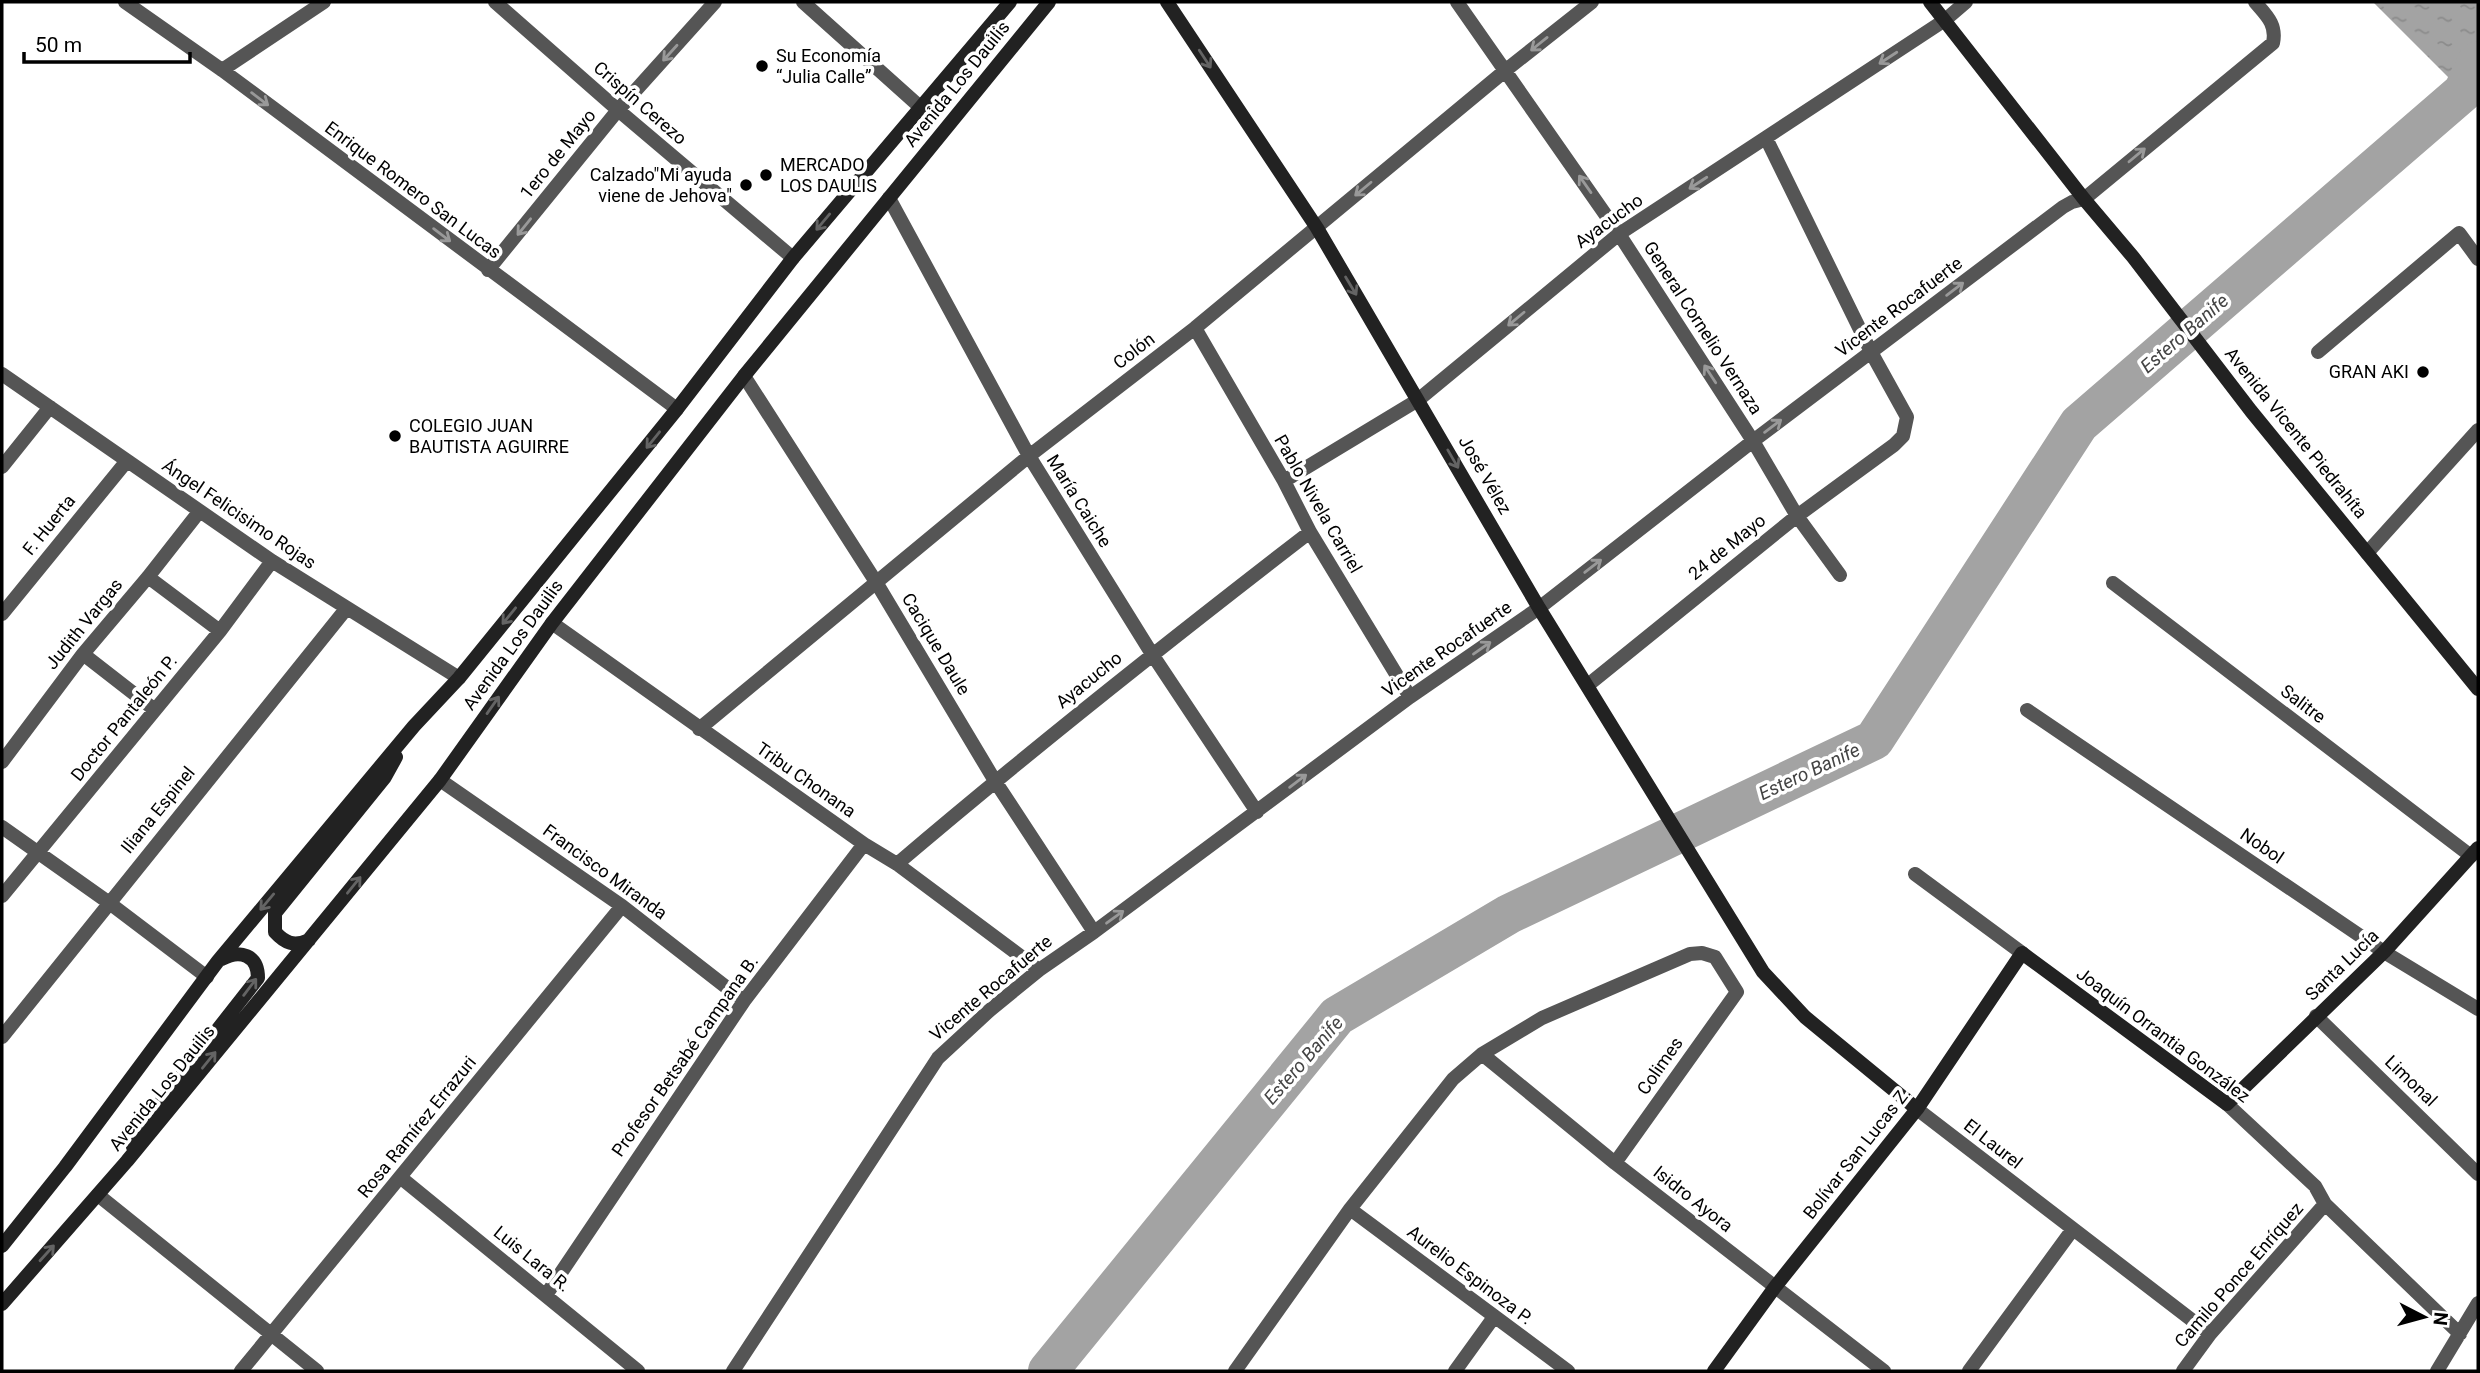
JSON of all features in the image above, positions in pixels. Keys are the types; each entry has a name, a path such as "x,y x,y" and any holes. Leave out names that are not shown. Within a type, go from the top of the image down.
{"street":[{"name":"Enrique Romero San Lucas","path":"125,2 222,70 677,409"},
{"path":"222,70 324,2"},
{"name":"Crispín Cerezo","path":"495,2 793,258"},
{"name":"1ero de Mayo","path":"488,270 618,110 715,2"},
{"path":"803,2 919,106"},
{"name":"Avenida Los Dauilis","path":"2,1246 65,1167 218,961 414,726 459,678 677,409 793,258 919,106 1010,2"},
{"name":"Avenida Los Dauilis","path":"2,1304 127,1161 440,780 552,623 744,376 1049,2"},
{"name":"José Vélez","path":"1167,2 1317,228 1539,608 1763,972"},
{"name":"General Cornelio Vernaza","path":"1457,2 1619,234 1753,441 1797,516 1840,575"},
{"name":"Colón","path":"699,729 1029,456 1195,328 1592,2"},
{"name":"Avenida Vicente Piedrahíta","path":"1930,2 2084,199 2133,257 2251,411 2478,689"},
{"name":"Ayacucho","path":"1284,481 1418,400 1619,234 1945,20 1966,2"},
{"name":"Vicente Rocafuerte","path":"733,1371 938,1058 990,1010 1039,970 1410,697 1539,608 1753,441 2063,207 2084,199 2273,43 2276,33 2274,24 2255,2"},
{"path":"1766,138 1871,352"},
{"name":"María Caiche","path":"889,198 1029,456 1152,654 1257,812"},
{"path":"2318,352 2459,233 2478,259"},
{"name":"Pablo Nivela Carriel","path":"1195,328 1284,481 1310,532 1410,697"},
{"name":"24 de Mayo","path":"1588,685 1797,516 1903,436 1907,417 1871,352"},
{"name":"Ángel Felicisimo Rojas","path":"2,374 272,561 459,678"},
{"name":"Cacique Daule","path":"744,376 876,582 995,781 1094,932"},
{"path":"2,467 50,407"},
{"path":"2367,552 2478,430"},
{"name":"F. Huerta","path":"2,614 126,462"},
{"name":"Judith Vargas","path":"2,762 83,654 199,512"},
{"name":"Ayacucho","path":"897,864 1152,654 1310,532"},
{"name":"Doctor Pantaleón P.","path":"2,896 220,631 272,561"},
{"path":"148,577 220,631"},
{"name":"Salitre","path":"2113,583 2474,852"},
{"name":"Iliana Espinel","path":"2,1037 346,608"},
{"name":"Tribu Chonana","path":"552,623 699,729 897,864 1039,970"},
{"path":"83,654 155,710"},
{"name":"Nobol","path":"2027,710 2384,952 2478,1009"},
{"path":"310,940 300,944 285,942 275,932 275,913 384,778 414,726"},
{"name":"Francisco Miranda","path":"440,780 622,906 744,1001"},
{"path":"2,827 207,977"},
{"name":"Profesor Betsabé Campana B.","path":"546,1295 744,1001 864,844"},
{"name":"Santa Lucía","path":"2227,1104 2384,952 2474,852"},
{"name":"Joaquín Orrantia González","path":"1915,874 2227,1104 2315,1186 2325,1204 2460,1334"},
{"name":"Rosa Ramírez Errazuri","path":"241,1371 622,906"},
{"path":"127,1161 142,1126 258,978 256,967 243,954 234,953 218,961"},
{"name":"Colimes","path":"1482,1054 1542,1018 1690,954 1702,953 1715,957 1737,992 1615,1163"},
{"name":"Bolívar San Lucas Z.","path":"1714,1371 1775,1287 1917,1109 2022,953"},
{"name":"El Laurel","path":"1763,972 1805,1017 1917,1109 2210,1334"},
{"name":"Limonal","path":"2316,1016 2478,1174"},
{"path":"1236,1371 1350,1209 1453,1079 1482,1054"},
{"name":"Isidro Ayora","path":"1482,1054 1615,1163 1884,1371"},
{"name":"Luis Lara R.","path":"400,1177 638,1371"},
{"path":"98,1195 317,1371"},
{"name":"Camilo Ponce Enríquez","path":"2183,1371 2210,1334 2325,1204"},
{"name":"Aurelio Espinoza P.","path":"1350,1209 1568,1371"},
{"path":"1969,1371 2073,1229"},
{"path":"2437,1371 2478,1303"},
{"path":"1455,1371 1494,1317"}],"water":[{"path":"2373,2 2478,2 2478,103 2463,92"}],"waterway":[{"name":"Estero Banife","path":"1048,1371 1337,1016 1509,914 1874,740 2079,424 2463,92 2478,61"}],"place":[{"name":"Su Economía “Julia Calle”","path":"762,66"},
{"name":"MERCADO LOS DAULIS","path":"766,175"},
{"name":"Calzado\"Mi ayuda viene de Jehova\"","path":"746,185"},
{"name":"GRAN AKI","path":"2423,372"},
{"name":"COLEGIO JUAN BAUTISTA AGUIRRE","path":"395,436"}]}
